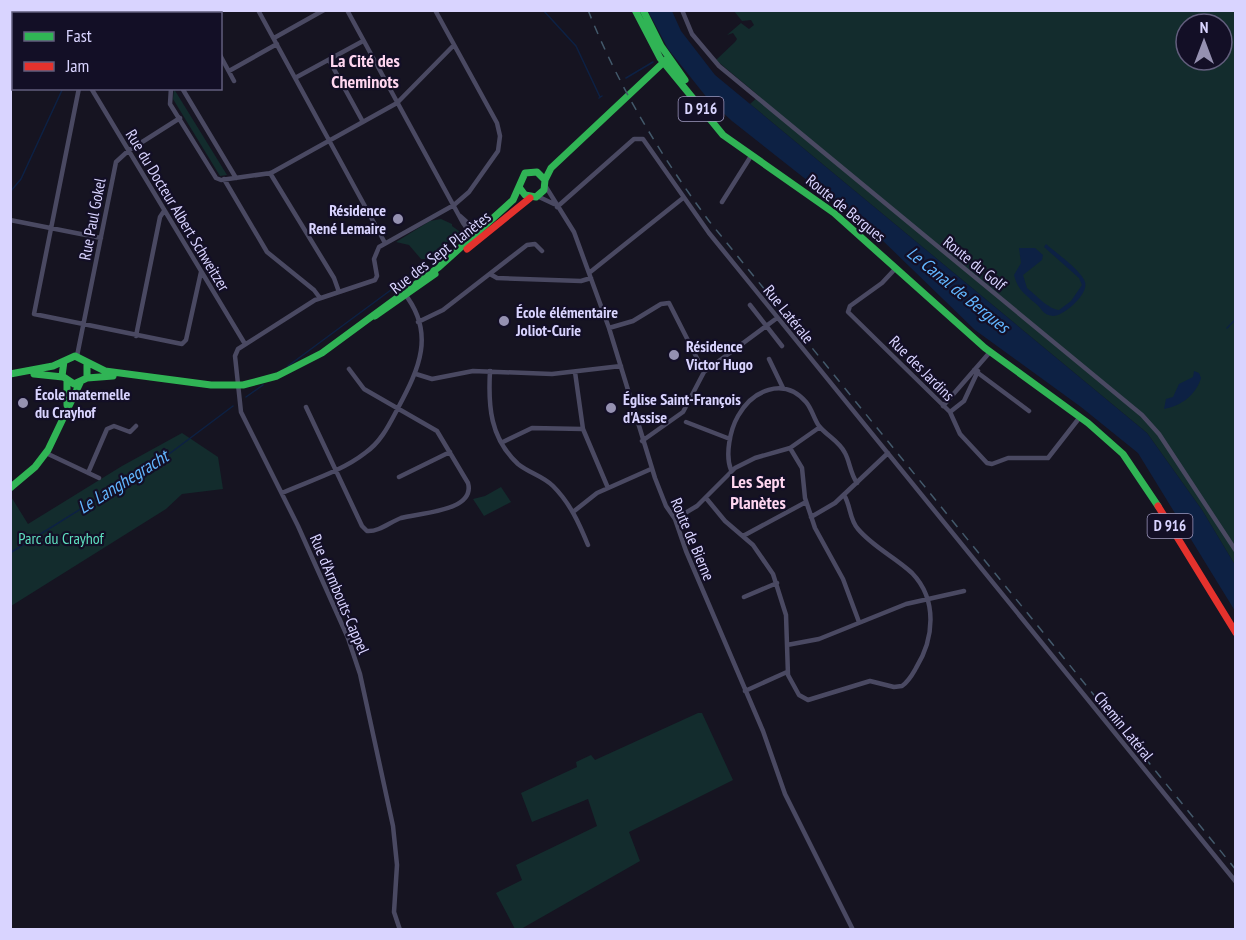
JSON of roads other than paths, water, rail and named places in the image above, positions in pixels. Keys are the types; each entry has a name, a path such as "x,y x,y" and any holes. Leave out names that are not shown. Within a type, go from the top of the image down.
{"street":[{"path":"258,10 385,243"},
{"path":"274,38 324,10"},
{"path":"347,10 459,216 478,237"},
{"path":"245,344 320,298 376,279 374,256 378,249 454,205 471,190 497,154 500,139 496,123 435,10"},
{"name":"Route de Bergues","path":"635,10 667,62 717,129 743,151 829,209 990,352 1095,428 1119,450 1137,471 1236,633"},
{"name":"Route de Bergues","path":"643,10 667,62"},
{"name":"Route du Golf","path":"682,10 691,31 719,66 1149,422 1236,551"},
{"path":"295,78 363,41"},
{"path":"229,70 277,44"},
{"path":"170,90 170,102 215,176 224,179 270,173 398,103 454,45"},
{"path":"222,58 234,81"},
{"path":"329,60 363,122"},
{"path":"572,147 544,168 523,175 519,188 523,193 534,197 545,183 551,168 667,62"},
{"path":"79,90 34,314 83,326 178,344 184,343 201,272"},
{"name":"Rue du Docteur Albert Schweitzer","path":"92,90 245,344"},
{"path":"183,90 236,178"},
{"name":"Rue Paul Gokel","path":"77,356 115,165 128,151 180,118"},
{"name":"Rue Latérale","path":"557,206 639,137 644,140 683,198 777,318 994,586"},
{"path":"722,202 751,156"},
{"path":"535,172 545,183"},
{"path":"270,173 335,280 339,292"},
{"path":"224,179 267,252 312,288 320,298"},
{"name":"Route de Bierne","path":"545,183 574,232 609,328 651,469 665,503 675,519 686,552 765,736 785,794 854,930"},
{"name":"Rue des Sept Planètes","path":"478,237 513,200 519,188"},
{"name":"Route de Bierne","path":"534,197 557,206"},
{"name":"Rue des Sept Planètes","path":"134,376 211,385 237,385 271,378 292,370 405,294 534,197"},
{"path":"490,274 496,278 581,281 683,198"},
{"path":"136,336 160,217 164,211"},
{"path":"10,220 101,237"},
{"path":"418,322 443,310 529,244 536,244 542,251"},
{"name":"Rue des Jardins","path":"896,268 877,287 849,306 849,313 950,412 960,434 986,462 991,465 1008,458 1048,458 1080,417"},
{"path":"282,493 373,447 382,436 416,374 422,350 418,322 405,294"},
{"path":"609,328 633,321 660,304 669,303 704,372"},
{"path":"750,305 782,346"},
{"path":"642,441 681,414 699,385 704,372 777,318"},
{"name":"Rue d'Armbouts-Cappel","path":"245,344 235,354 241,412 282,493 348,638 360,674 394,836 397,870 394,912 400,930"},
{"path":"950,412 964,401 976,371 990,352"},
{"path":"10,374 47,368 77,356 99,370 134,376"},
{"path":"768,359 783,388"},
{"path":"64,361 61,369 65,379 65,416"},
{"path":"10,488 46,453 89,372 87,363"},
{"path":"416,374 430,379 463,372 543,374 621,366"},
{"path":"306,407 362,526 369,531 406,517 437,513 464,499 469,493 468,483 432,427 362,388 349,369"},
{"path":"490,371 489,410 503,442 517,462 550,484 573,512 588,545"},
{"path":"943,406 976,371"},
{"path":"976,371 1029,411"},
{"path":"575,372 583,429 608,488"},
{"path":"10,374 48,374 65,379 83,380 134,376"},
{"path":"731,470 728,460 730,439 735,422 751,399 763,391 783,388 796,393 807,403 820,427 842,448 857,483"},
{"path":"686,422 730,439"},
{"path":"87,472 108,428 115,426 130,432 136,426"},
{"path":"675,519 706,498 731,470 752,459 790,448 820,427"},
{"path":"503,442 532,428 583,429"},
{"path":"790,448 802,468 806,502 811,517 843,579 860,622"},
{"path":"399,477 450,452"},
{"path":"46,453 99,478"},
{"path":"811,517 823,512 844,495 888,453"},
{"path":"573,512 592,496 651,469"},
{"path":"706,498 725,521 743,536 762,557 777,583 786,615 787,672 799,696 808,700 867,681 894,687 902,686 909,681 929,644 931,617 926,598 912,574 876,547 857,527 844,495"},
{"path":"743,536 806,502"},
{"path":"744,597 777,583"},
{"name":"Chemin Latéral","path":"994,586 1236,882"},
{"path":"787,645 819,639 926,598 964,591"},
{"path":"746,691 787,672"}],"water":[{"name":"Le Canal de Bergues","path":"648,11 672,11 681,31 715,75 1147,433 1202,510 1235,565 1235,611 1138,453 1081,407 975,330 879,237 732,121 708,99 668,49"},
{"path":"1046,244 1074,267 1085,282 1083,292 1075,304 1053,316 1044,313 1022,291 1014,275 1021,263 1019,248 1035,248 1043,255 1042,260 1023,275 1027,288 1055,309 1059,310 1071,301 1082,285 1079,278 1044,247"},
{"path":"1194,371 1199,373 1201,378 1196,390 1182,402 1164,409 1166,399 1173,397 1179,384 1193,377"}],"waterway":[{"path":"543,10 576,46 600,97"},
{"name":"Le Langhegracht","path":"626,78 653,62"},
{"path":"10,192 21,179 62,90"},
{"name":"Le Langhegracht","path":"288,366 422,267"},
{"path":"1227,328 1236,319"},
{"name":"Le Langhegracht","path":"246,397 263,385"},
{"name":"Le Langhegracht","path":"10,553 169,454 233,406"}],"railway":[{"path":"588,10 613,66 642,120 709,221 1236,870"}],"place":[{"name":"Résidence René Lemaire","path":"398,219"},
{"name":"École élémentaire Joliot-Curie","path":"504,321"},
{"name":"Résidence Victor Hugo","path":"674,355"},
{"name":"École maternelle du Crayhof","path":"23,403"},
{"name":"Église Saint-François d'Assise","path":"611,408"}],"district":[{"name":"La Cité des Cheminots","path":"365,71"},
{"name":"Les Sept Planètes","path":"758,492"}],"park label":[{"name":"Parc du Crayhof","path":"61,538"}]}
